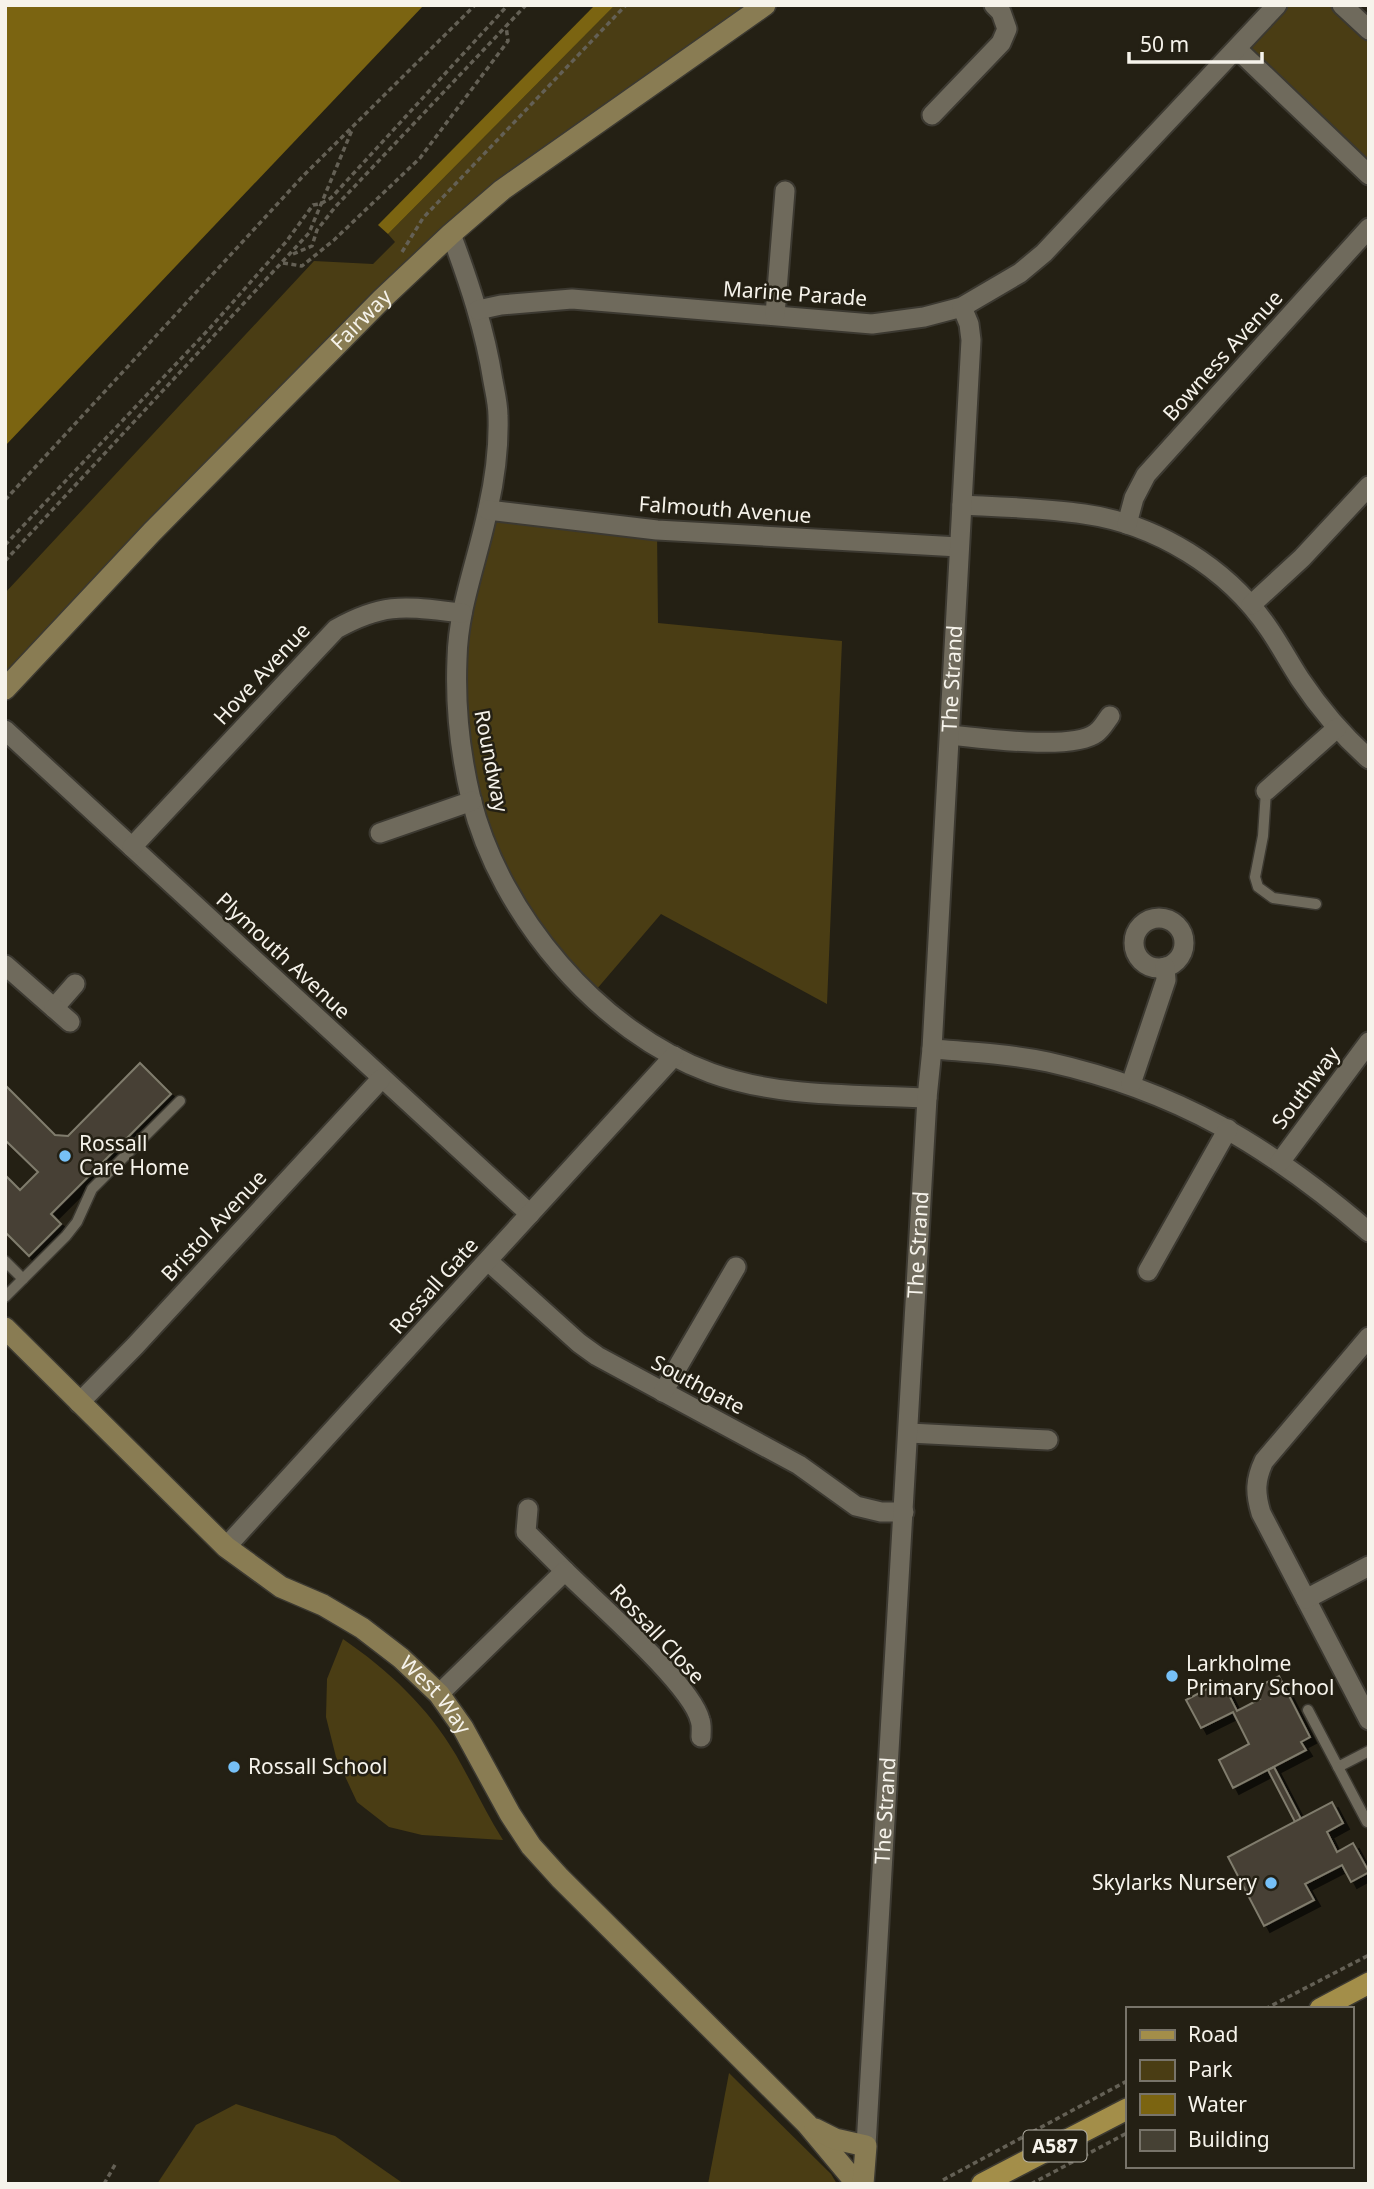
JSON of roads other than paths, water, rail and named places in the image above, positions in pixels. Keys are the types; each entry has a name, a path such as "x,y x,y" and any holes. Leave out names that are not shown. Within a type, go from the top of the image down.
{"main road":[{"path":"1324,2007 1369,1983"},
{"name":"A587","path":"982,2184 1126,2110"}],"street":[{"name":"Fairway","path":"5,689 152,532 382,299 451,234 502,190 765,5"},
{"path":"932,115 1001,43 1007,29 1001,12 994,5"},
{"path":"1342,5 1369,30"},
{"name":"Marine Parade","path":"478,310 501,305 572,299 872,324 924,317 962,307 1010,279 1044,253 1237,49 1271,7"},
{"path":"1237,49 1369,175"},
{"path":"775,315 785,191"},
{"name":"Bowness Avenue","path":"1127,524 1134,498 1146,475 1369,228"},
{"name":"Roundway","path":"451,234 478,310 499,413 497,462 462,613 457,656 461,747 472,801 499,872 518,906 562,967 590,997 613,1017 674,1056 710,1073 771,1088 927,1098"},
{"name":"The Strand","path":"863,2184 932,1049 971,340 969,324 962,307"},
{"path":"1251,605 1302,558 1369,486"},
{"path":"962,505 1047,509 1087,514 1127,524 1161,537 1194,556 1222,577 1251,605 1269,627 1298,677 1337,728 1369,759"},
{"name":"Falmouth Avenue","path":"488,510 657,530 959,547"},
{"name":"Hove Avenue","path":"132,847 336,629 361,615 383,608 407,607 462,613"},
{"path":"950,736 1054,743 1078,740 1096,734 1110,716"},
{"path":"1266,791 1337,728"},
{"name":"Plymouth Avenue","path":"5,730 530,1214"},
{"path":"380,833 472,801"},
{"path":"5,965 70,1022"},
{"path":"1130,1084 1166,980 1165,967"},
{"path":"54,1008 75,984"},
{"name":"Southway","path":"1280,1162 1369,1042"},
{"path":"932,1049 1048,1062 1130,1084 1181,1105 1228,1129 1280,1162 1369,1232"},
{"name":"Rossall Gate","path":"226,1547 674,1056"},
{"name":"Bristol Avenue","path":"79,1403 382,1079"},
{"path":"1148,1271 1228,1129"},
{"name":"Southgate","path":"488,1261 597,1356 799,1465 856,1506 881,1513 904,1512"},
{"path":"663,1392 736,1267"},
{"name":"West Way","path":"5,1328 226,1547 281,1587 323,1605 362,1628 401,1658 439,1694 463,1728 510,1814 531,1846 807,2124 856,2184"},
{"path":"1369,1337 1264,1461 1257,1477 1255,1495 1261,1513 1369,1720"},
{"path":"909,1433 1048,1440"},
{"name":"Rossall Close","path":"528,1509 526,1532 669,1674 700,1719 701,1737"},
{"path":"1306,1600 1369,1566"},
{"path":"439,1694 565,1571"},
{"name":"West Way","path":"807,2124 835,2139 866,2146"}],"lane":[{"path":"1266,791 1263,836 1255,877 1258,887 1273,898 1316,904"},
{"path":"5,1297 77,1222 92,1189 180,1101"},
{"path":"5,1261 23,1279"},
{"path":"1308,1710 1367,1822"},
{"path":"1338,1767 1369,1751"}],"water":[{"path":"5,5 424,5 5,446"},
{"path":"595,5 615,5 388,234 378,225"}],"place":[{"name":"Rossall Care Home","path":"65,1156"},
{"name":"Larkholme Primary School","path":"1172,1676"},
{"name":"Rossall School","path":"234,1767"},
{"name":"Skylarks Nursery","path":"1271,1883"}]}
